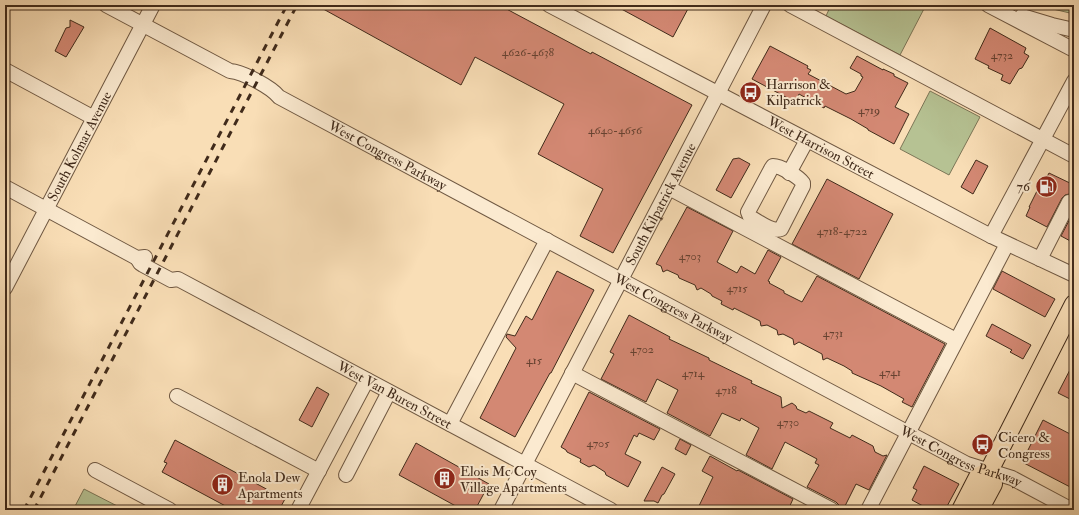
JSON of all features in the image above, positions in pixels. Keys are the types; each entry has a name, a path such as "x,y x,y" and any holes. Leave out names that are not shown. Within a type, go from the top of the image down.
{"main road":[{"path":"961,510 978,477 989,471 1074,304"},
{"path":"979,510 993,484 989,471"}],"street":[{"name":"West Congress Parkway","path":"106,5 230,71 238,72 274,91 279,97 967,464 1012,478 1072,510"},
{"name":"South Kolmar Avenue","path":"5,288 153,5"},
{"name":"West Harrison Street","path":"549,5 991,236 1074,275"},
{"name":"South Kilpatrick Avenue","path":"501,510 764,5"},
{"path":"790,5 1074,156"},
{"path":"991,7 1074,30"},
{"path":"991,7 1074,50"},
{"path":"5,70 94,118"},
{"path":"991,236 1074,81"},
{"path":"790,172 807,140"},
{"path":"773,166 790,172 804,183 781,229 773,230 750,217 748,212 773,166"},
{"name":"West Van Buren Street","path":"5,187 137,258 144,257 175,273 178,279 611,510"},
{"path":"669,188 956,340"},
{"path":"1040,259 1069,202 1074,205"},
{"path":"450,424 547,240"},
{"path":"868,510 1007,244"},
{"path":"572,373 832,510"},
{"path":"298,510 367,380"},
{"path":"346,475 389,392"},
{"path":"177,396 319,471"},
{"path":"95,470 170,510"}],"green space":[{"path":"831,5 926,5 900,55 826,16"},
{"path":"1036,5 1074,5 1074,14"},
{"path":"930,91 980,117 949,175 900,149"},
{"path":"84,489 125,510 73,510"}],"building":[{"path":"316,5 499,5 692,105 613,253 580,236 603,189 538,154 564,104 475,57 461,85"},
{"path":"614,5 690,5 673,37"},
{"path":"70,20 84,27 66,57 55,51 66,28 70,27"},
{"path":"990,28 1026,48 1024,53 1029,56 1010,84 1001,80 1003,75 988,68 989,66 975,59"},
{"path":"770,46 808,66 807,68 811,70 808,74 846,94 855,91 863,77 861,74 850,68 857,56 883,70 894,74 894,76 908,83 895,107 909,114 894,144 851,119 825,106 824,108 799,94 795,102 752,79"},
{"path":"739,158 750,164 731,198 716,190 733,159"},
{"path":"976,160 988,166 973,194 961,187"},
{"path":"1049,173 1074,185 1074,195 1065,195 1062,198 1047,227 1026,216 1038,189 1040,190"},
{"path":"827,179 893,214 859,279 792,244"},
{"path":"687,207 733,231 717,262 737,273 741,266 755,274 768,250 781,257 768,281 784,291 784,293 802,302 817,276 945,344 912,407 902,402 904,399 881,386 852,373 852,371 844,366 827,358 823,360 822,354 799,342 794,345 793,339 783,334 778,335 777,330 767,325 761,326 760,321 734,308 733,310 721,304 722,301 701,288 697,290 695,285 679,278 678,275 667,270 663,272 661,266 656,264"},
{"path":"1074,213 1074,243 1061,236"},
{"path":"557,271 594,290 551,373 515,437 480,418 516,348 506,337 507,334 515,336 526,316 532,320"},
{"path":"1002,271 1055,299 1045,317 993,289"},
{"path":"629,315 670,337 669,339 709,358 709,360 752,381 751,383 781,397 782,408 792,403 797,409 806,413 809,411 833,423 830,428 850,438 852,435 873,446 875,452 883,456 887,455 869,490 856,484 842,510 836,502 807,487 819,465 815,463 817,459 785,442 772,469 746,455 759,428 741,418 740,421 722,413 710,436 667,413 678,390 657,379 646,402 601,379 614,354 610,352"},
{"path":"992,324 1031,345 1023,359 1010,352 1012,350 986,336"},
{"path":"1074,362 1074,401 1058,393"},
{"path":"317,387 329,394 312,427 299,420"},
{"path":"589,392 660,429 654,440 639,433 637,437 634,435 625,454 641,462 628,487 606,475 605,472 594,465 589,467 580,462 581,459 567,452 561,447"},
{"path":"1043,420 1074,436 1074,489 1022,462"},
{"path":"680,439 691,445 686,455 675,449"},
{"name":"Enola Dew Apartments","path":"175,440 285,499 279,510 233,510 162,472 167,463 164,462"},
{"name":"Elois Mc Coy Village Apartments","path":"416,443 489,484 475,510 463,510 399,475"},
{"path":"710,456 793,499 788,510 697,510 713,477 702,471"},
{"path":"924,466 959,484 945,510 930,510 912,500 917,490 913,488"},
{"path":"662,467 675,474 658,503 654,501 644,501"}],"railway":[{"path":"24,510 287,5"},
{"path":"34,510 297,5"}],"place":[{"name":"Harrison & Kilpatrick","path":"750,92"},
{"name":"76","path":"1046,186"},
{"name":"Cicero & Congress","path":"982,445"},
{"name":"Elois Mc Coy Village Apartments","path":"444,479"},
{"name":"Enola Dew Apartments","path":"223,485"}]}
